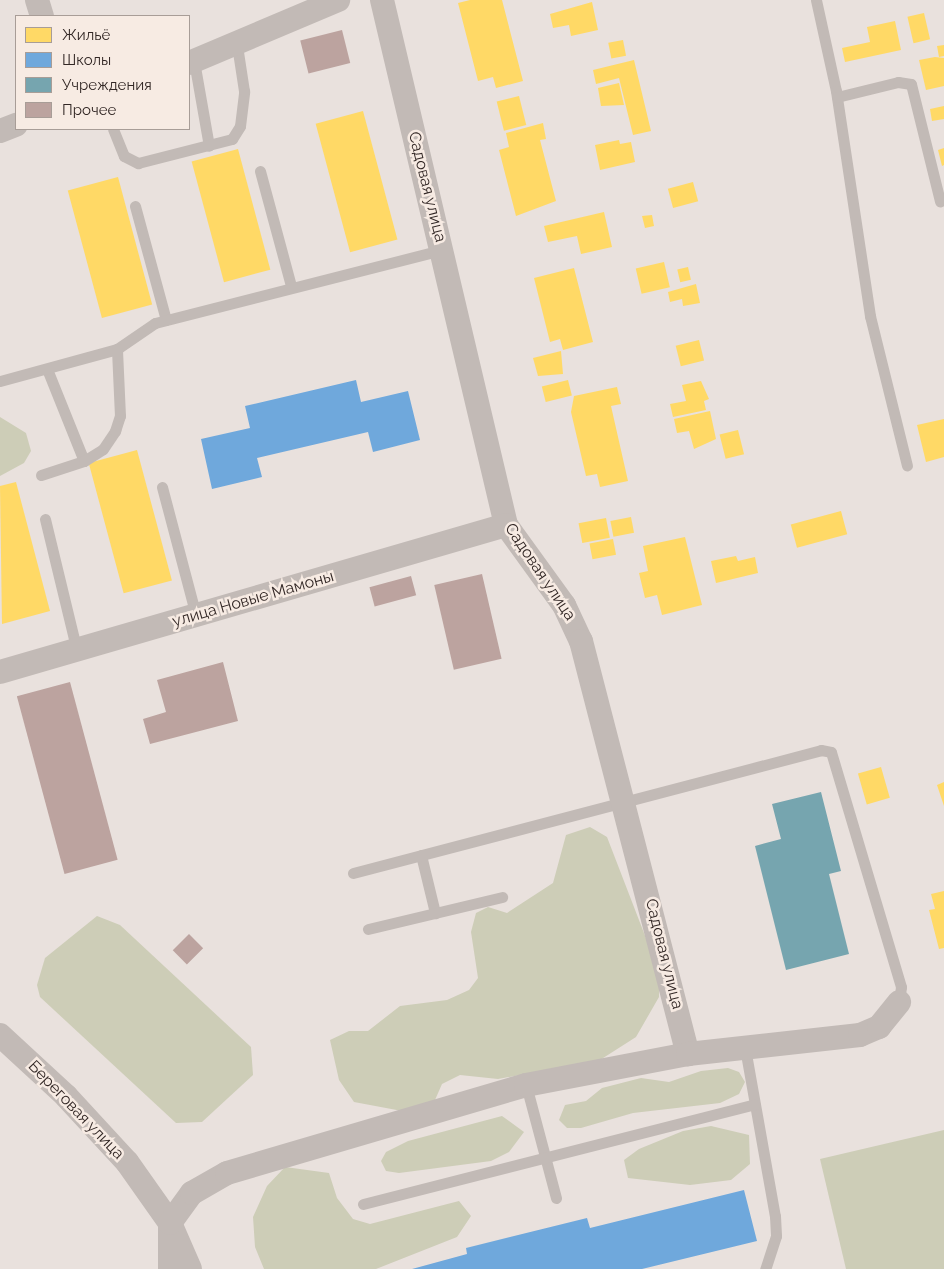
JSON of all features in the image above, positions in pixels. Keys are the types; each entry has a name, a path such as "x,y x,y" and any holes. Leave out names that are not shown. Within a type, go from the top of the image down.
{"street":[{"path":"38,0 42,15"},
{"path":"191,62 237,45 338,0"},
{"name":"Садовая улица","path":"382,0 506,525 575,624 626,802 688,1054"},
{"path":"0,131 15,125"},
{"name":"улица Новые Мамоны","path":"0,672 506,525"},
{"path":"170,1269 170,1223 192,1193 227,1173 526,1085 688,1054 860,1035 879,1027 899,1002"},
{"name":"Береговая улица","path":"0,1035 100,1130 170,1223 190,1269"}],"lane":[{"path":"816,0 838,97 870,316 907,465"},
{"path":"113,130 124,156 138,163 232,139 240,126 244,91 237,45"},
{"path":"191,62 209,146"},
{"path":"838,97 898,82 911,84 940,201"},
{"path":"260,171 291,286"},
{"path":"135,206 166,320"},
{"path":"0,382 117,349 140,331 166,320 291,286 442,250"},
{"path":"41,475 84,461 103,449 120,416 117,349"},
{"path":"47,369 84,461"},
{"path":"162,487 196,616"},
{"path":"45,519 77,651"},
{"path":"353,873 821,750 831,752 901,986 899,1002"},
{"path":"421,856 435,913"},
{"path":"368,929 502,897"},
{"path":"745,1048 775,1216 776,1236 765,1269"},
{"path":"526,1085 556,1198"},
{"path":"364,1204 545,1155 754,1104"}],"green space":[{"path":"0,417 26,433 31,451 24,463 0,476"},
{"path":"590,827 607,837 659,972 659,997 636,1037 600,1060 498,1079 460,1075 442,1084 435,1100 402,1111 354,1102 339,1080 330,1040 349,1031 368,1031 400,1006 447,1000 469,990 478,978 471,932 476,913 488,907 507,913 553,883 566,835"},
{"path":"97,916 120,925 251,1047 253,1075 202,1122 176,1123 40,997 37,985 45,958"},
{"path":"728,1068 739,1072 745,1082 739,1094 720,1103 633,1113 581,1128 567,1128 559,1120 565,1105 586,1101 602,1088 641,1078 669,1082 701,1071"},
{"path":"502,1116 524,1132 509,1152 491,1161 399,1173 386,1171 381,1161 386,1152 408,1141"},
{"path":"711,1126 749,1135 750,1164 731,1180 690,1185 628,1178 624,1160 639,1149 683,1131"},
{"path":"944,1130 944,1269 846,1269 820,1159"},
{"path":"285,1167 329,1173 337,1198 353,1219 370,1224 459,1201 471,1216 457,1237 376,1269 264,1269 255,1247 253,1217 267,1186"}],"building: Жильё":[{"path":"470,0 502,0 523,81 496,88 493,77 478,81 458,3"},
{"path":"592,2 598,30 571,36 569,25 553,28 550,14"},
{"path":"924,13 930,39 914,43 907,17"},
{"path":"895,21 901,50 845,62 842,48 870,42 867,27"},
{"path":"623,40 626,56 611,59 608,43"},
{"path":"944,45 944,56 939,57 937,46"},
{"path":"935,57 944,58 944,86 926,90 919,60"},
{"path":"634,60 651,131 633,135 619,78 596,84 593,70"},
{"path":"619,83 624,105 601,106 598,88"},
{"path":"519,96 526,125 504,131 497,102"},
{"path":"944,106 944,119 932,121 930,109"},
{"path":"363,111 397,239 350,252 316,124"},
{"path":"543,123 546,139 540,140 556,201 516,216 499,150 509,147 506,133"},
{"path":"619,140 620,144 631,142 635,162 600,170 595,145"},
{"path":"944,148 944,165 942,166 938,150"},
{"path":"238,149 270,270 224,282 192,161"},
{"path":"118,177 152,305 102,318 68,190"},
{"path":"693,182 698,201 673,208 668,189"},
{"path":"604,212 612,247 581,254 577,236 548,242 544,226"},
{"path":"652,215 654,226 645,228 642,216"},
{"path":"664,262 670,287 642,294 636,269"},
{"path":"688,267 691,280 680,282 677,269"},
{"path":"574,268 593,342 563,350 560,339 550,342 534,278"},
{"path":"696,284 700,303 683,306 682,299 670,302 668,292"},
{"path":"699,340 704,360 681,366 676,346"},
{"path":"561,351 563,374 538,376 533,358"},
{"path":"568,380 572,396 546,402 542,387"},
{"path":"701,381 709,399 704,401 706,410 673,417 670,404 686,401 682,385"},
{"path":"617,387 621,404 611,406 628,481 600,487 597,474 586,476 571,412 574,396"},
{"path":"710,411 716,439 694,449 689,431 677,433 674,419"},
{"path":"944,419 944,457 926,462 917,425"},
{"path":"738,430 744,454 726,459 720,435"},
{"path":"137,450 172,580 124,593 89,463"},
{"path":"16,482 50,611 2,624 0,486"},
{"path":"841,511 847,534 797,548 791,524"},
{"path":"631,517 634,533 613,537 610,521"},
{"path":"606,518 610,538 582,543 579,523"},
{"path":"685,537 702,605 662,615 657,595 645,598 639,573 648,571 643,546"},
{"path":"613,539 616,555 592,559 589,544"},
{"path":"736,556 738,561 755,557 758,573 716,583 711,561"},
{"path":"881,767 890,798 867,804 858,774"},
{"path":"944,782 944,806 937,785"},
{"path":"944,891 944,948 939,949 929,910 935,909 931,894"}],"building: Школы":[{"path":"356,380 361,402 408,391 420,440 373,452 368,432 257,458 262,477 212,489 201,439 250,428 245,406"},
{"path":"744,1190 757,1241 642,1269 412,1269 467,1254 466,1248 587,1218 590,1228"}],"building: Учреждения":[{"path":"821,792 841,871 829,874 849,954 786,970 755,846 781,839 772,804"}],"building: Прочее":[{"path":"342,30 350,63 309,73 300,40"},
{"path":"482,574 502,659 454,670 434,585"},
{"path":"411,576 416,595 375,606 369,587"},
{"path":"223,662 238,721 150,744 143,719 166,712 157,680"},
{"path":"70,682 118,860 64,874 17,696"},
{"path":"189,934 203,948 187,964 173,950"}]}
